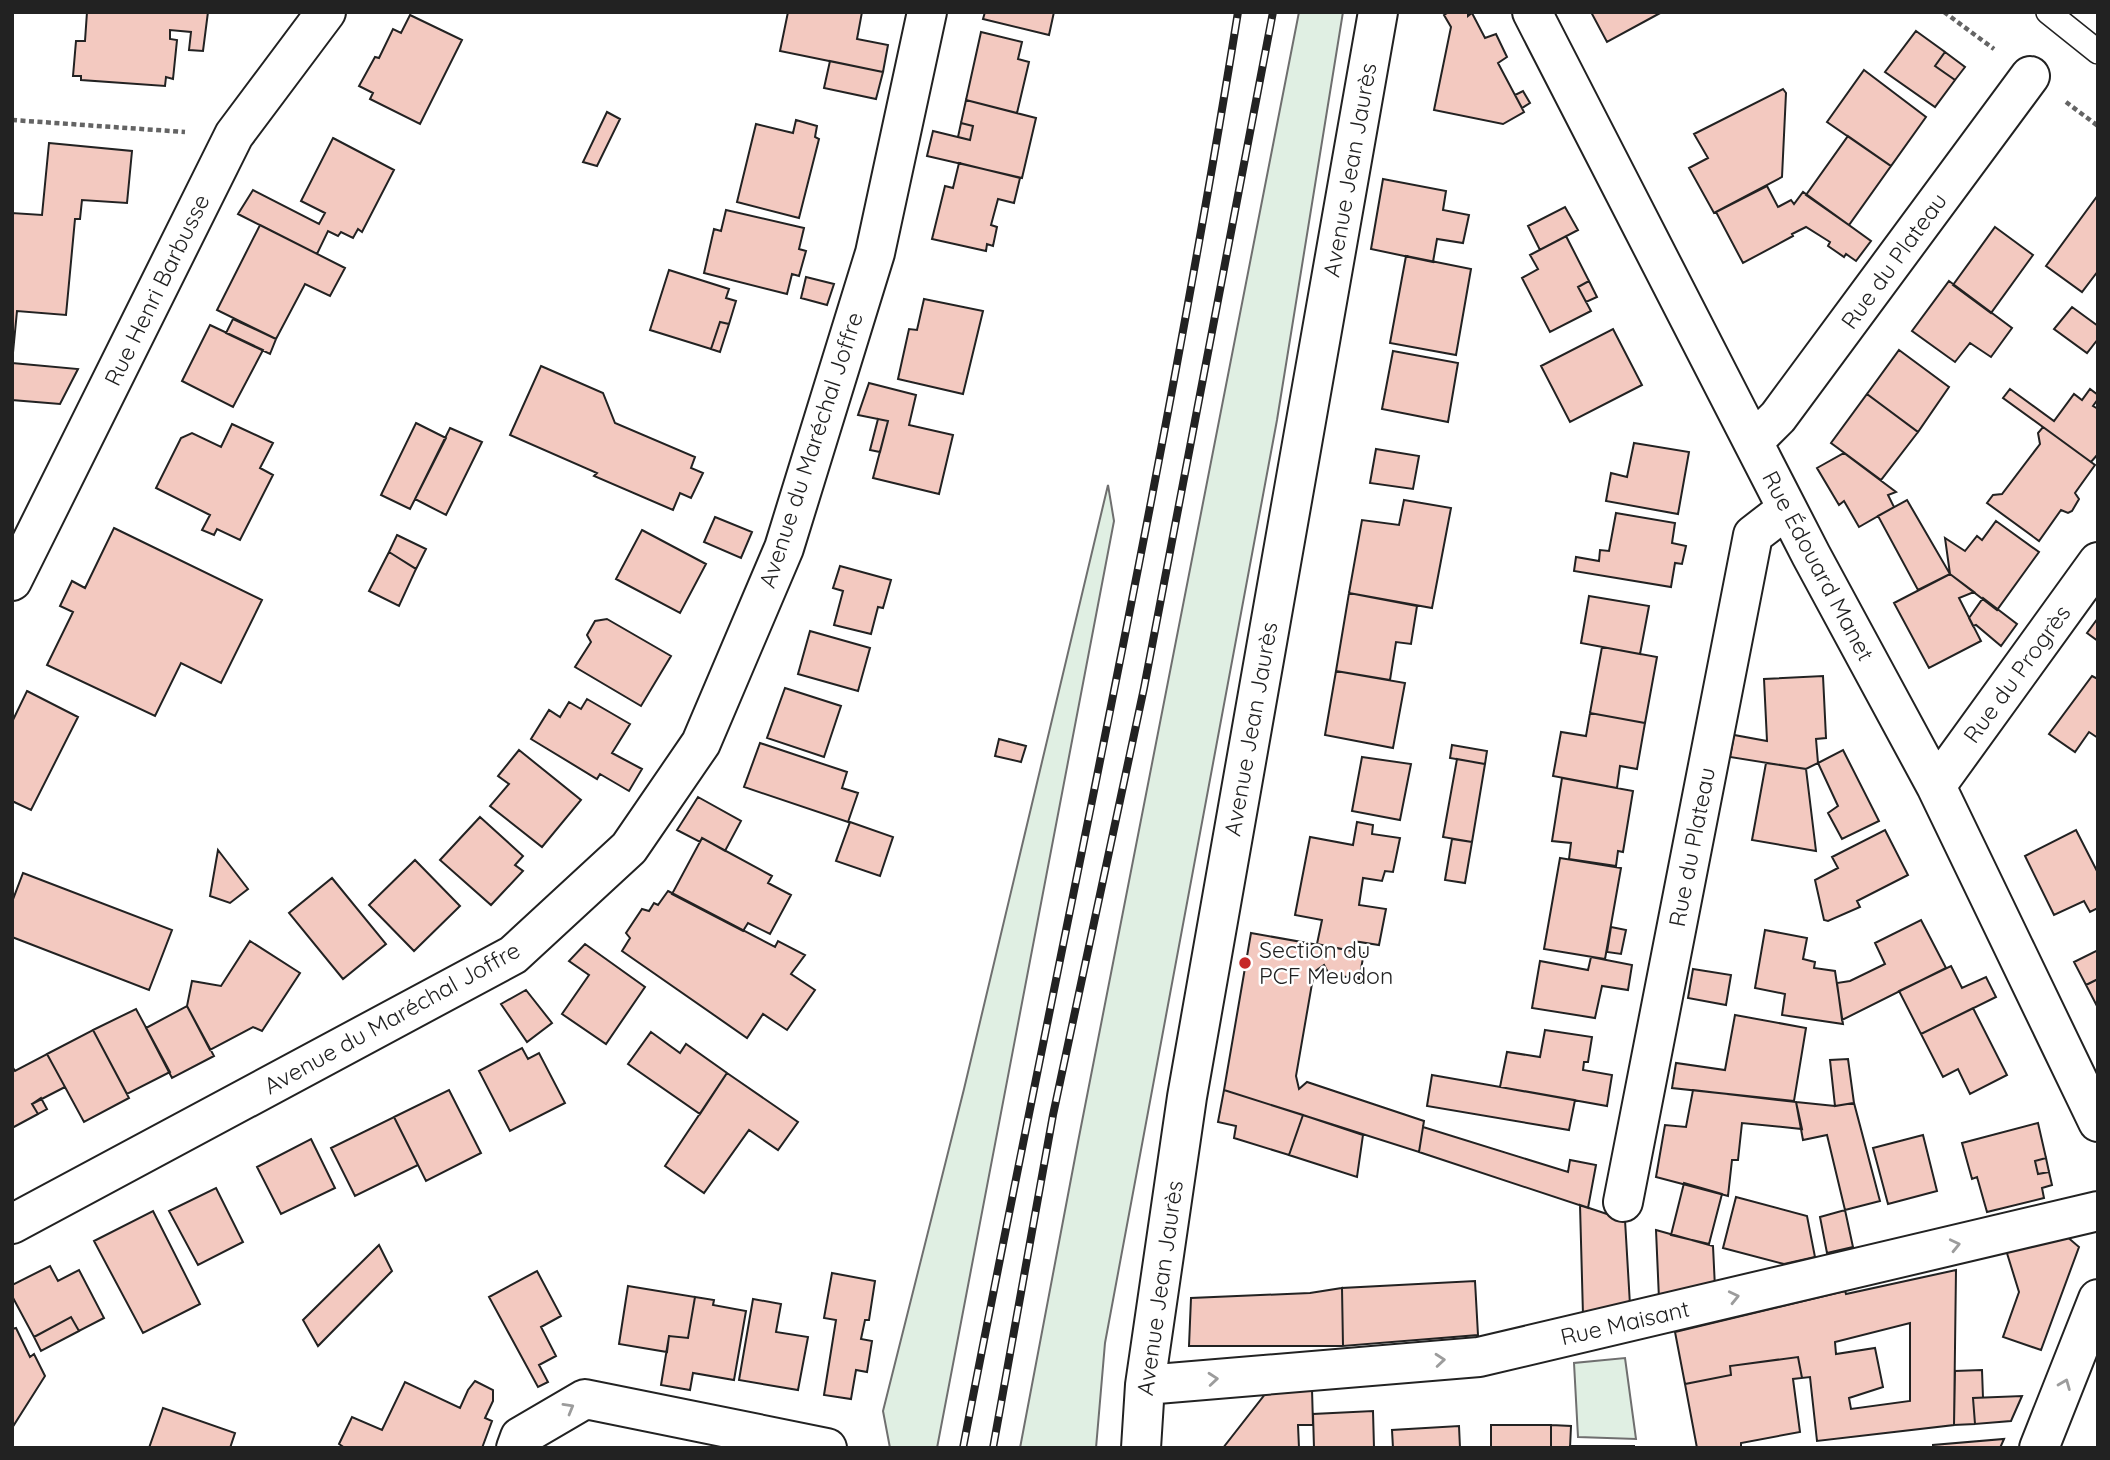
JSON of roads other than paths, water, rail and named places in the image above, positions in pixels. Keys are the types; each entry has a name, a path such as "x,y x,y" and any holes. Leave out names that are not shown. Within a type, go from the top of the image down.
{"street":[{"name":"Rue Henri Barbusse","path":"12,582 234,135 326,12"},
{"name":"Avenue du Maréchal Joffre","path":"12,1224 513,955 629,848 701,743 784,548 875,253 927,12"},
{"name":"Avenue Jean Jaurès","path":"1140,1448 1145,1385 1187,1097 1378,12"},
{"name":"Rue Édouard Manet","path":"1532,12 1788,511 1936,786 2098,1122"},
{"name":"Rue du Plateau","path":"1753,442 1778,417 2030,76"},
{"name":"Rue du Plateau","path":"1623,1202 1753,535 1775,517 1788,511"},
{"name":"Rue du Progrès","path":"1936,786 2098,562"},
{"name":"Rue Maisant","path":"1145,1385 1479,1357 2098,1211"},
{"path":"2039,1448 2098,1299"},
{"path":"516,1448 520,1437 585,1399 827,1448"}],"lane":[{"path":"2049,12 2098,52"}],"railway":[{"path":"963,1448 1141,551 1208,192 1238,12"},
{"path":"993,1448 1053,1115 1144,688 1273,12"}],"place":[{"name":"Section du PCF Meudon","path":"1245,963"}]}
